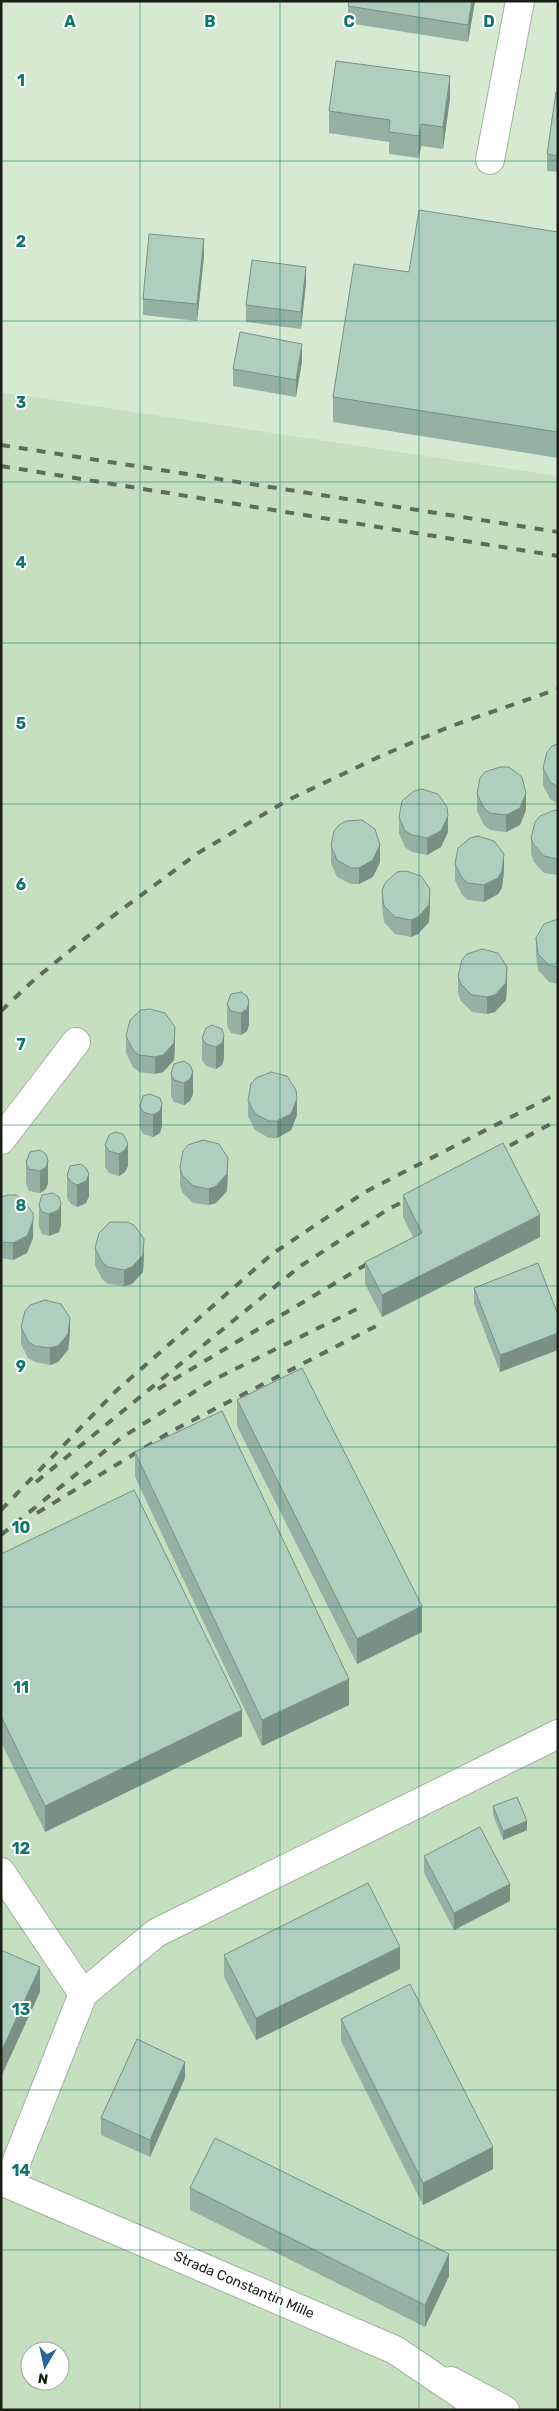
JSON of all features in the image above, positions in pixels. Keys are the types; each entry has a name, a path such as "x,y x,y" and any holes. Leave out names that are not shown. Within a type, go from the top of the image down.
{"main road":[{"path":"490,160 520,1"},
{"path":"1,1140 76,1042"},
{"path":"5,2182 83,1994 156,1933 558,1734"},
{"path":"1,1872 83,1994"},
{"name":"Strada Constantin Mille","path":"5,2182 395,2350 466,2398 475,2410"},
{"path":"395,2350 505,2410"}],"shaded area":[{"path":"1,392 558,476 558,2410 1,2410"}],"building":[{"path":"349,1 472,1 468,25 348,6"},
{"path":"336,61 450,76 443,127 421,124 419,136 389,132 390,120 329,111"},
{"path":"556,92 558,92 558,156 547,154"},
{"path":"419,210 558,232 558,432 333,397 354,264 409,272"},
{"path":"149,234 204,239 197,304 143,299"},
{"path":"252,260 306,267 301,312 246,305"},
{"path":"240,332 302,344 296,380 233,369"},
{"path":"558,744 558,787 550,782 543,768 547,752 552,746"},
{"path":"500,767 509,767 522,777 526,793 520,808 506,815 490,813 484,808 477,794 480,778 485,772"},
{"path":"422,789 438,794 447,807 448,816 441,831 427,838 412,835 405,831 399,817 402,801 414,791"},
{"path":"555,810 558,811 558,859 544,856 534,845 531,838 535,822 540,816"},
{"path":"362,820 375,829 380,845 373,860 359,868 351,868 337,860 331,846 334,831 346,821"},
{"path":"478,836 494,841 504,854 502,871 498,878 484,885 468,883 462,878 455,864 458,848 470,838"},
{"path":"406,871 421,876 430,889 429,905 418,917 411,920 395,917 384,906 382,891 385,883 397,872"},
{"path":"558,919 557,967 549,965 538,954 536,938 544,924"},
{"path":"482,949 498,953 507,967 506,983 495,995 487,997 472,995 461,984 458,976 462,960 467,954"},
{"path":"241,992 247,996 249,1002 247,1009 241,1013 231,1011 227,1004 231,994"},
{"path":"150,1009 165,1013 175,1027 174,1043 163,1055 155,1057 139,1055 133,1050 126,1036 130,1020 141,1010"},
{"path":"212,1025 222,1029 224,1036 222,1043 216,1047 206,1044 202,1038 206,1028"},
{"path":"184,1061 190,1065 193,1072 190,1079 184,1083 174,1080 171,1074 174,1064"},
{"path":"271,1072 287,1076 296,1090 297,1099 291,1114 277,1121 269,1121 255,1114 248,1100 251,1084 256,1078"},
{"path":"150,1094 160,1098 162,1104 160,1111 153,1115 143,1112 140,1106 143,1096"},
{"path":"115,1132 123,1134 128,1144 125,1150 119,1154 109,1151 105,1145 109,1135"},
{"path":"203,1140 219,1144 228,1158 227,1174 216,1186 209,1189 193,1186 182,1175 180,1167 183,1151 188,1145"},
{"path":"503,1143 540,1215 382,1295 365,1262 422,1233 403,1195"},
{"path":"40,1150 46,1154 48,1161 46,1167 40,1171 29,1169 26,1162 30,1152"},
{"path":"81,1164 89,1174 86,1181 77,1185 71,1182 67,1176 70,1166"},
{"path":"53,1193 59,1197 61,1203 59,1210 49,1214 42,1212 39,1205 42,1195"},
{"path":"16,1195 23,1200 33,1213 33,1221 27,1236 13,1243 1,1242 1,1197"},
{"path":"110,1222 127,1222 134,1225 144,1239 143,1255 132,1267 124,1270 108,1267 102,1262 95,1248 99,1233"},
{"path":"538,1263 558,1315 558,1333 500,1355 474,1288"},
{"path":"45,1300 61,1304 70,1318 68,1334 58,1346 50,1348 35,1346 28,1341 21,1327 25,1311 30,1305"},
{"path":"302,1368 422,1606 357,1639 237,1400"},
{"path":"222,1411 349,1679 262,1720 135,1452"},
{"path":"134,1490 242,1710 45,1806 1,1716 1,1554"},
{"path":"517,1797 527,1821 503,1831 493,1806"},
{"path":"480,1827 510,1884 454,1913 424,1856"},
{"path":"368,1883 400,1947 256,2018 224,1955"},
{"path":"1,1950 40,1967 1,2052"},
{"path":"410,1984 493,2147 423,2183 341,2019"},
{"path":"137,2039 185,2062 150,2140 101,2118"},
{"path":"215,2138 449,2254 425,2305 190,2188"}],"railway":[{"path":"1,445 558,532"},
{"path":"1,466 558,556"},
{"path":"1,1011 35,979 109,919 198,853 288,800 383,755 451,726 558,689"},
{"path":"1,1510 116,1391 272,1254 365,1192 558,1093"},
{"path":"494,1154 558,1120"},
{"path":"36,1482 299,1267 387,1210 414,1196"},
{"path":"158,1389 377,1258"},
{"path":"1,1535 121,1438 213,1380 363,1306"},
{"path":"37,1513 172,1431 376,1326"}]}
